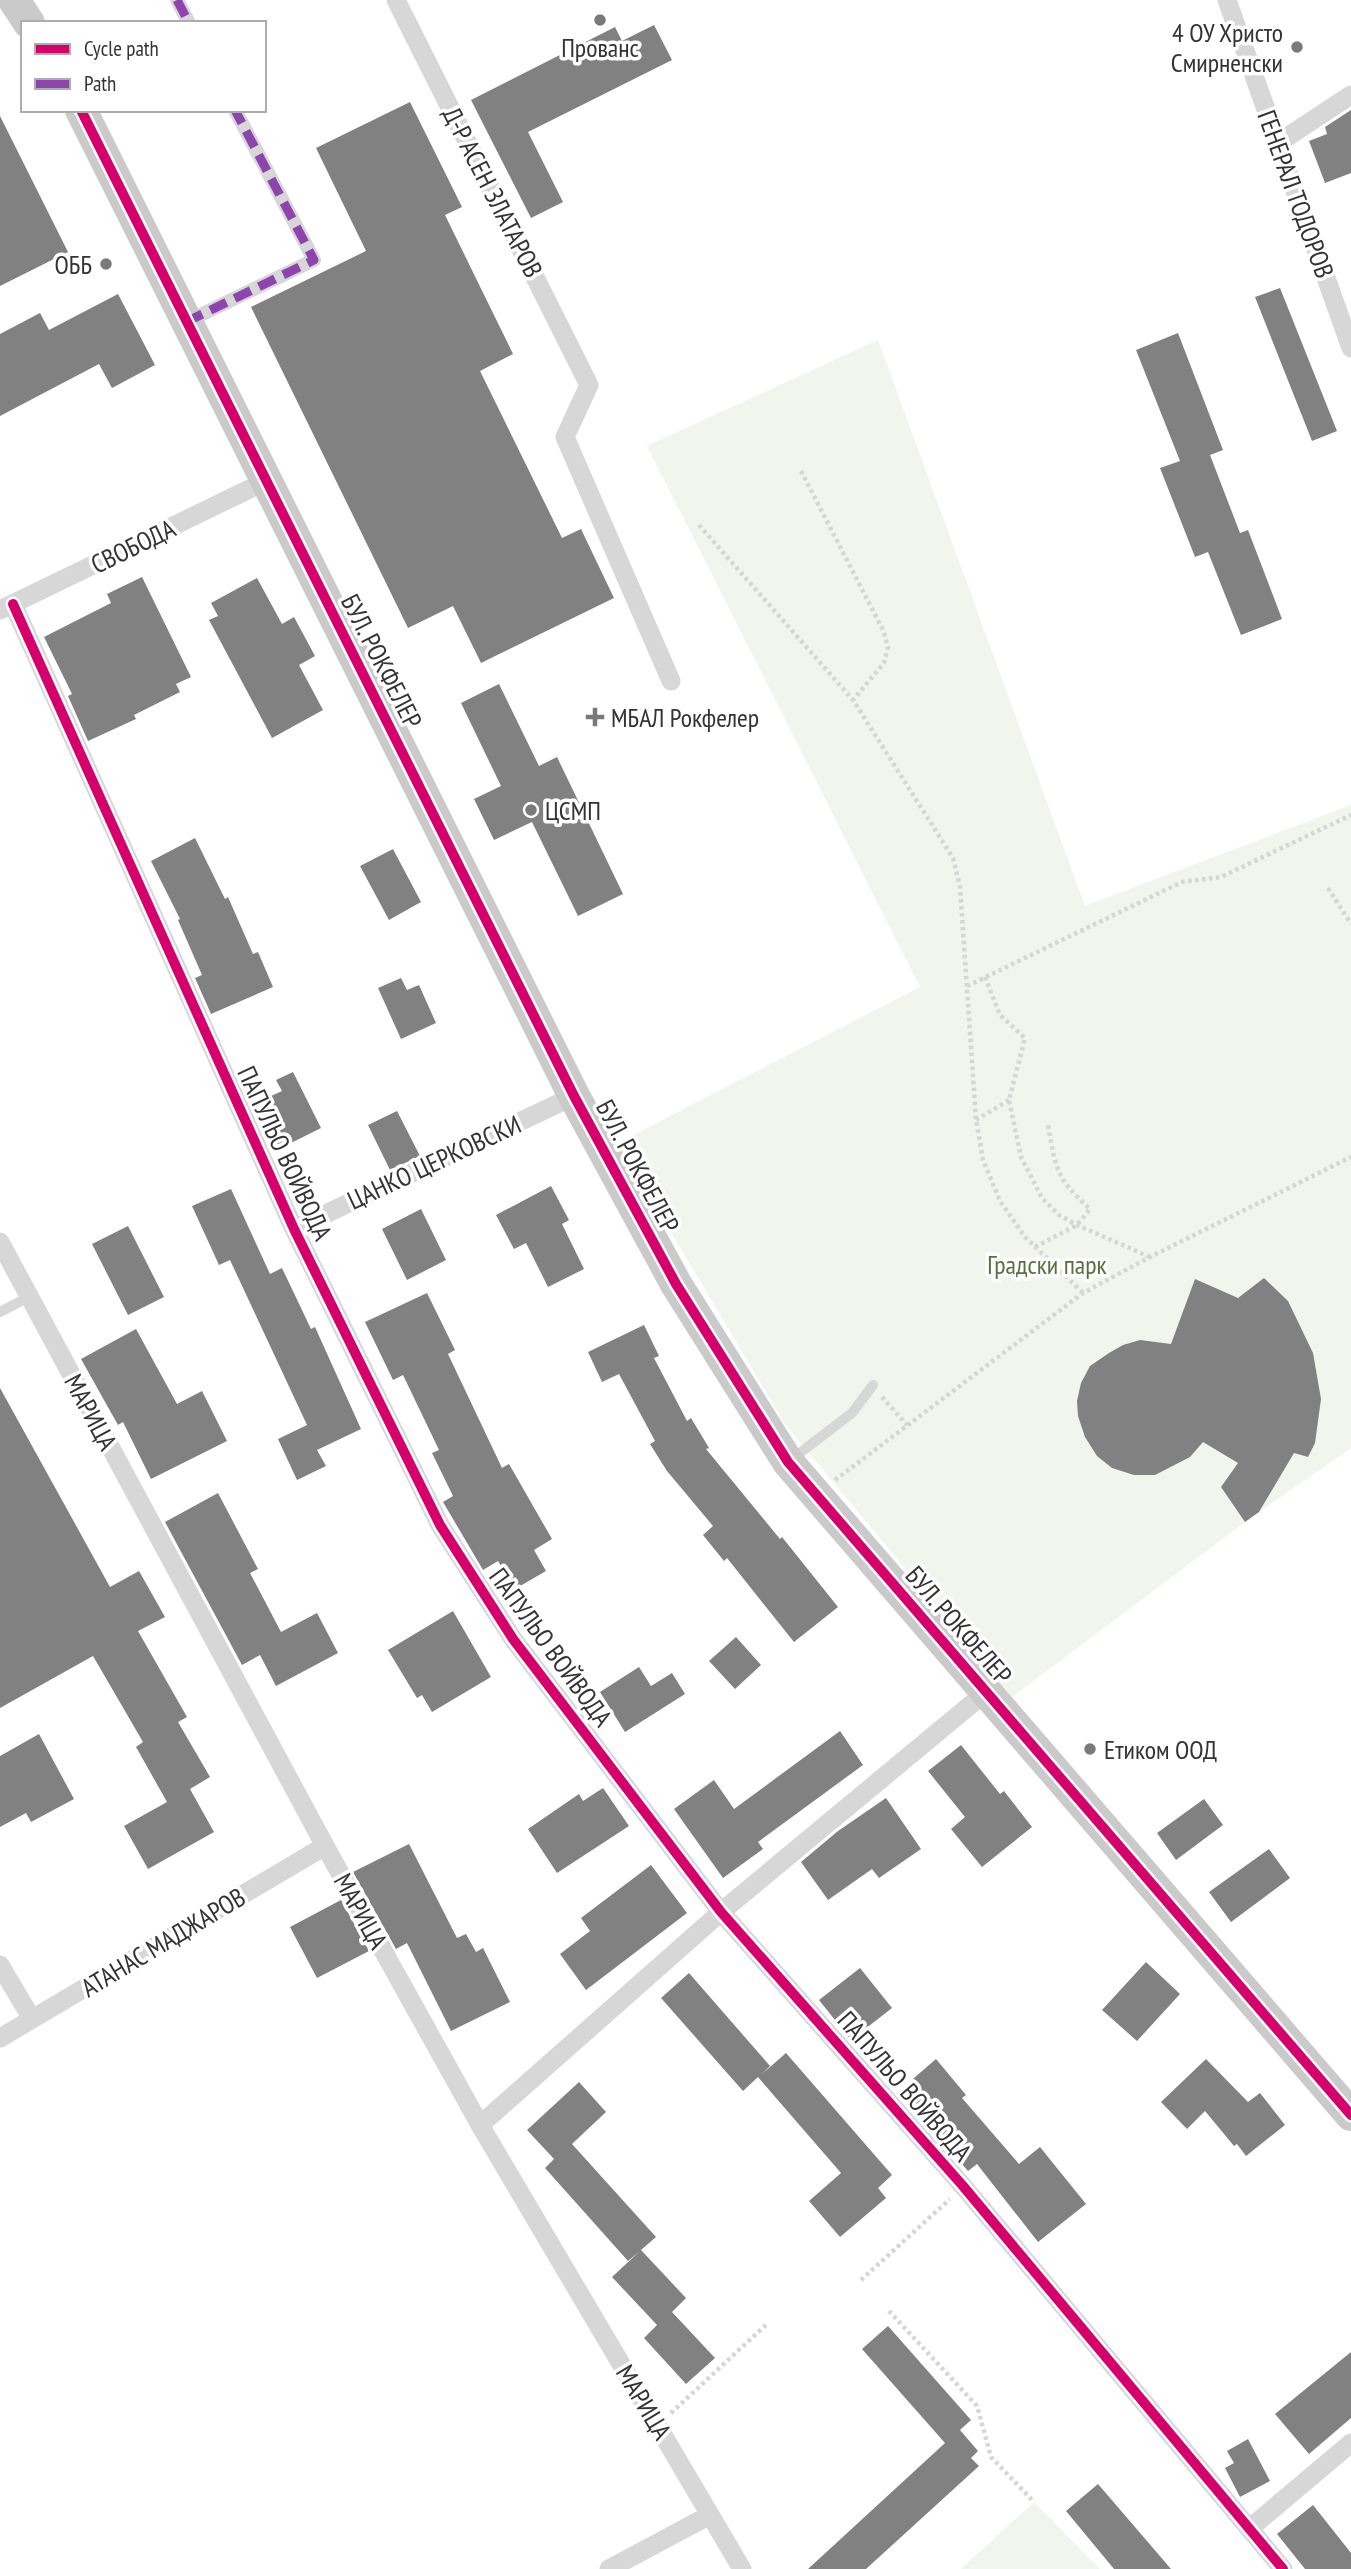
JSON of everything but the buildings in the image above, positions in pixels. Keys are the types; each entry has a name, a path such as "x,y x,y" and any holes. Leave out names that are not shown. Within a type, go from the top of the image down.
{"main road":[{"path":"14,0 28,21"},
{"path":"36,0 43,21"},
{"name":"БУЛ. РОКФЕЛЕР","path":"81,112 574,1096 676,1284 788,1462 1351,2115"}],"street":[{"path":"177,0 188,21"},
{"name":"Д-Р АСЕН ЗЛАТАРОВ","path":"396,0 589,385 565,436 671,681"},
{"name":"ГЕНЕРАЛ ТОДОРОВ","path":"1227,0 1351,348"},
{"path":"1278,143 1351,95"},
{"path":"187,322 314,260 236,112"},
{"name":"СВОБОДА","path":"7,607 266,481"},
{"name":"ПАПУЛЬО ВОЙВОДА","path":"7,607 294,1229 440,1525 513,1639 721,1912 963,2186 1283,2569"},
{"name":"ЦАНКО ЦЕРКОВСКИ","path":"294,1229 574,1096"},
{"name":"МАРИЦА","path":"0,1242 325,1846 480,2125 742,2569"},
{"path":"480,2125 721,1912 986,1692"},
{"name":"АТАНАС МАДЖАРОВ","path":"0,2038 325,1846"},
{"path":"0,1965 32,2019"},
{"path":"1249,2529 1351,2442"},
{"path":"609,2569 710,2515"}],"lane":[{"path":"0,1312 29,1297"},
{"path":"788,1462 852,1413 873,1385"}],"path":[{"path":"802,471 883,630 888,647 884,663 853,700"},
{"path":"699,526 853,700 953,858 960,887 976,1120 983,1160 1000,1201 1025,1237 1083,1293"},
{"path":"967,986 1182,882 1221,877 1351,816"},
{"path":"1328,888 1351,924"},
{"path":"985,977 1000,1015 1025,1038 1009,1100 1021,1157 1042,1198 1059,1215 1077,1225 1150,1257"},
{"path":"976,1120 1009,1100"},
{"path":"1035,1247 1077,1225 1090,1209 1066,1187 1055,1164 1048,1125"},
{"path":"817,1494 1083,1293 1351,1157"},
{"path":"873,1385 907,1425"},
{"path":"861,2280 963,2186"},
{"path":"889,2311 977,2406 991,2457 1034,2502"},
{"path":"657,2425 768,2323"}],"green space":[{"name":"Градски парк","path":"878,340 1085,906 1351,805 1351,1448 1245,1522 1012,1697 785,1424 618,1143 920,987 647,446"},
{"path":"1034,2502 1100,2569 961,2569"}],"marked path":[{"path":"177,0 188,21"},
{"path":"186,322 314,260 236,112"}],"cycle path":[{"path":"82,112 574,1096 676,1284 788,1462 1351,2115"},
{"path":"13,604 294,1229 440,1525 513,1639 721,1912 963,2186 1283,2569"}],"place":[{"name":"Прованс","path":"600,20"},
{"name":"4 ОУ Христо Смирненски","path":"1297,47"},
{"name":"ОББ","path":"106,264"},
{"name":"МБАЛ Рокфелер","path":"595,717"},
{"name":"ЦСМП","path":"531,810"},
{"name":"Етиком ООД","path":"1090,1749"}]}
